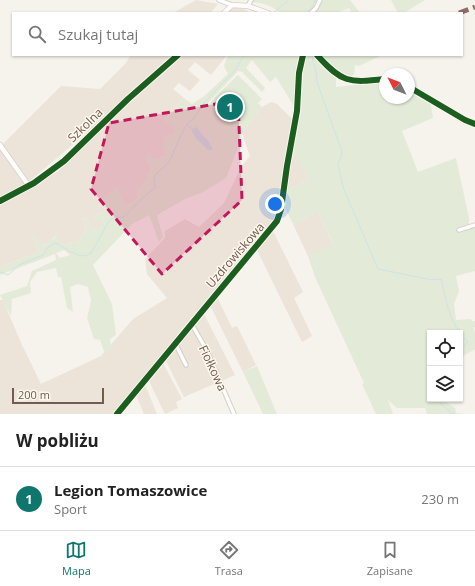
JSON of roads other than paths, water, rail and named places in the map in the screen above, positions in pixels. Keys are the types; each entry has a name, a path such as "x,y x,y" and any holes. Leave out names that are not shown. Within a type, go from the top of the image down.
{"street":[{"path":"219,0 232,5 248,6 265,12"},
{"path":"248,6 251,0"},
{"path":"312,12 320,0"},
{"path":"225,12 232,5"},
{"name":"Szkolna","path":"0,200 29,186 64,160 128,99 177,56"},
{"name":"Uzdrowiskowa","path":"117,414 191,323 275,225 281,210 297,111 299,73 303,56"},
{"path":"319,56 333,71 345,79 363,81 379,80"},
{"path":"415,91 465,120 475,124"},
{"path":"0,145 29,186"},
{"path":"459,230 475,225"},
{"name":"Fiołkowa","path":"191,323 206,349 234,414"},
{"path":"175,343 186,365"}],"waterway":[{"path":"274,12 289,0"},
{"path":"307,12 313,6 315,0"},
{"path":"0,272 8,275 19,265 43,255 47,248 55,243 78,255 82,256 91,253 109,221 113,218 124,217 140,200 155,188 155,175 169,162 187,124 194,118 204,103 236,69 243,56"},
{"path":"312,56 313,62"},
{"path":"314,64 317,76 316,79 341,149 342,154 338,164 343,187 378,269 432,280 441,279 450,314 458,330"},
{"path":"187,125 193,129"},
{"path":"463,337 468,342 463,348"},
{"path":"439,402 451,413 455,414"}],"place":[{"name":"Legion Tomaszowice","path":"230,107"}]}
